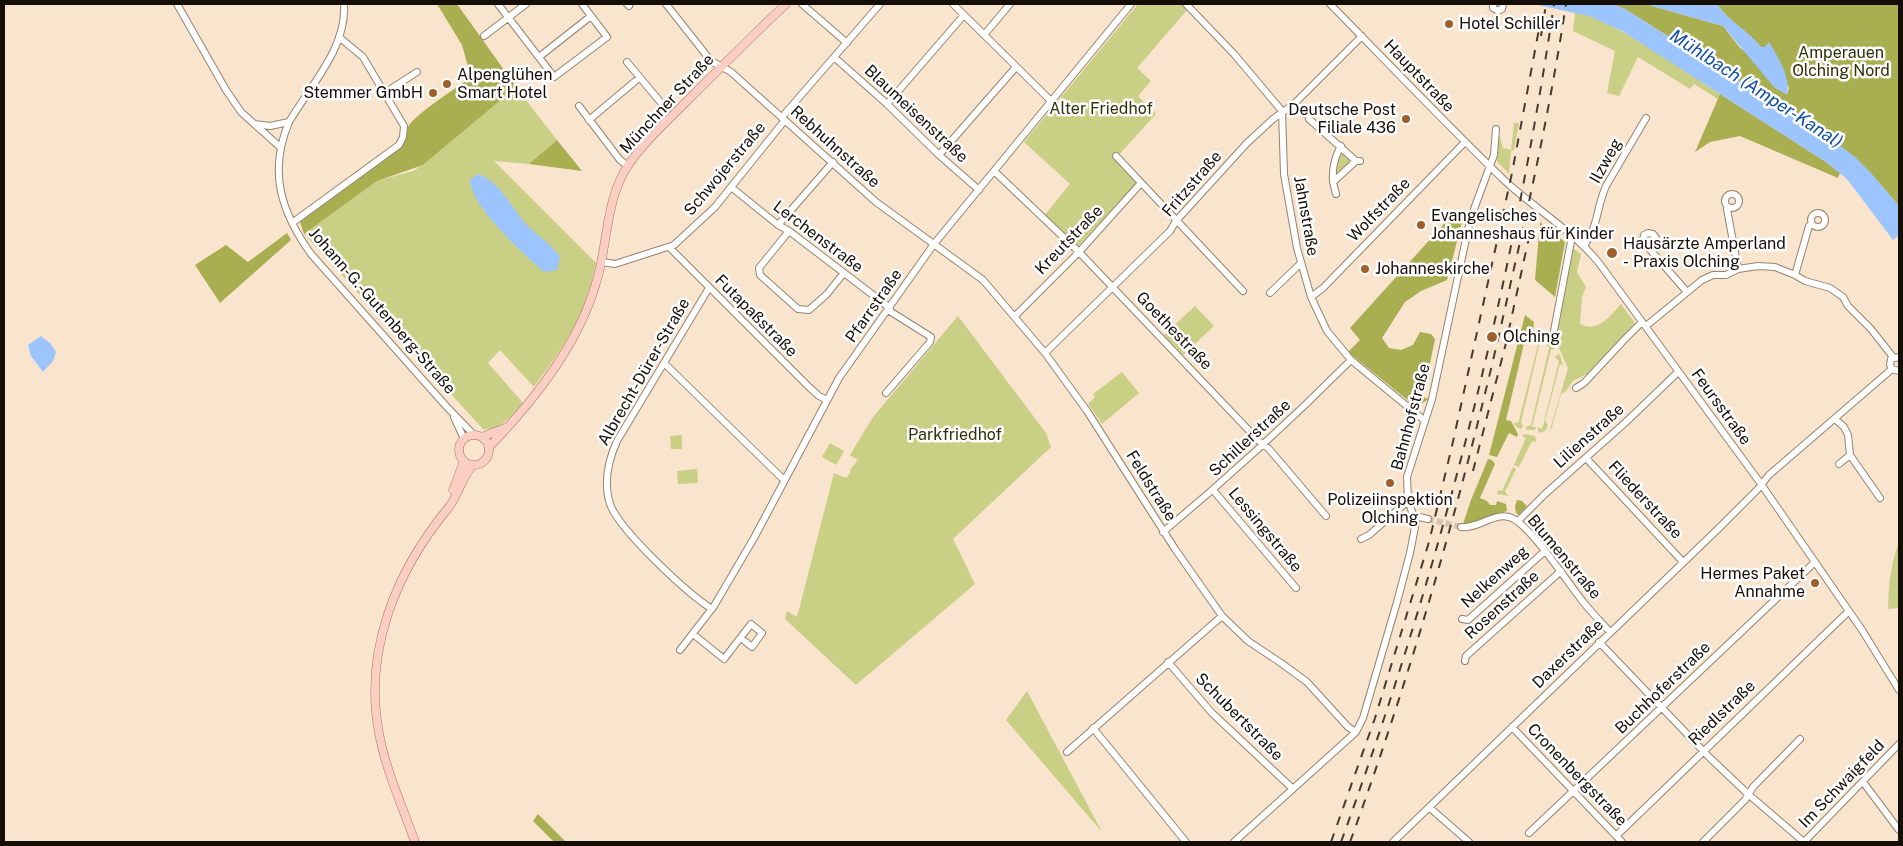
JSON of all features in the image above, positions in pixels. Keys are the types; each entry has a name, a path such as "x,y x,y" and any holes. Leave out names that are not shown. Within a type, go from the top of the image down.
{"main road":[{"name":"Münchner Straße","path":"489,446 509,426 572,342 588,309 602,262 611,203 628,166 662,126 786,4"},
{"path":"444,513 464,461 460,446 464,439 509,426"},
{"path":"464,461 474,465 481,464 488,457 489,446 478,436"},
{"path":"415,842 380,739 375,702 375,671 380,640 394,594 407,568 450,505 467,472 474,465"}],"street":[{"path":"177,4 241,112 280,147"},
{"name":"Johann-G.-Gutenberg-Straße","path":"344,4 339,37 331,55 289,122 280,147 278,177 285,206 298,235 311,254 452,413 478,436"},
{"path":"498,4 554,77 607,37 582,4"},
{"path":"484,36 526,4"},
{"name":"Rebhuhnstraße","path":"666,4 711,61 731,72 876,202 934,244"},
{"path":"802,4 847,43"},
{"name":"Schwojerstraße","path":"602,262 615,264 669,247 698,224 731,187 784,118 880,4"},
{"path":"953,4 1051,101"},
{"path":"984,35 1010,4"},
{"name":"Pfarrstraße","path":"680,650 712,608 754,538 839,378 934,244 1131,4"},
{"path":"1186,4 1234,54 1282,112"},
{"name":"Hauptstraße","path":"1330,4 1490,166"},
{"path":"1493,4 1493,8 1499,11 1503,8 1503,4"},
{"path":"887,104 964,15"},
{"path":"539,58 591,16"},
{"name":"Fritzstraße","path":"1045,353 1170,232 1176,221 1247,143 1282,112 1296,106 1362,36"},
{"path":"292,223 399,144 404,137 404,126 364,57 339,37"},
{"name":"Blaumeisenstraße","path":"834,57 979,190"},
{"path":"627,62 667,110"},
{"path":"939,155 1016,67"},
{"path":"386,92 418,72"},
{"path":"590,120 640,78"},
{"path":"578,106 620,160 628,166"},
{"name":"Jahnstraße","path":"1282,112 1284,174 1301,263 1311,296 1327,331 1351,360 1425,421"},
{"name":"Ilzweg","path":"1584,246 1592,235 1606,186 1646,118"},
{"path":"1309,119 1358,161 1333,182"},
{"path":"254,124 270,126 289,122"},
{"name":"Bahnhofstraße","path":"1415,516 1408,501 1407,477 1432,399 1470,220 1494,155 1496,129"},
{"name":"Wolfstraße","path":"1311,296 1323,288 1465,142"},
{"path":"1336,194 1333,182 1333,164 1341,146"},
{"path":"1116,156 1243,291"},
{"path":"778,225 833,162"},
{"name":"Feursstraße","path":"1490,166 1522,196 1584,246 1599,262 1642,326 1761,484 1849,611 1899,690"},
{"name":"Goethestraße","path":"994,171 1113,287 1259,441 1264,444 1326,516"},
{"name":"Kreutstraße","path":"1015,316 1078,252 1141,183"},
{"name":"Lerchenstraße","path":"731,187 889,309 931,337 930,342 886,393"},
{"path":"1728,207 1738,269"},
{"path":"1795,275 1812,224"},
{"path":"789,231 759,268 760,275 798,310 809,310 827,294 844,274"},
{"path":"1554,336 1572,236"},
{"name":"Feldstraße","path":"934,244 983,280 1045,353 1087,411 1163,532 1222,616 1248,641 1307,682 1348,728 1356,732"},
{"path":"1646,245 1687,292"},
{"name":"Futapaßstraße","path":"669,247 809,388 827,400"},
{"path":"1270,293 1301,263"},
{"path":"1576,388 1584,383 1624,340 1702,280 1713,275 1726,274 1738,269 1758,266 1775,267 1805,281 1830,288 1843,297 1848,306 1896,357 1890,362 1892,369 1899,370"},
{"name":"Albrecht-Dürer-Straße","path":"708,288 613,449 607,467 608,496 621,524 692,594 712,608"},
{"name":"Schillerstraße","path":"1163,532 1214,490 1351,360"},
{"path":"664,364 784,480"},
{"name":"Daxerstraße","path":"1393,842 1683,562 1769,475 1892,369"},
{"name":"Lilienstraße","path":"1518,521 1678,372"},
{"name":"Johann-G.-Gutenberg-Straße","path":"452,413 464,439"},
{"path":"1835,419 1844,427 1848,435 1850,455 1880,498"},
{"path":"1839,464 1850,455"},
{"name":"Fliederstraße","path":"1586,458 1683,562"},
{"name":"Lessingstraße","path":"1214,490 1296,588"},
{"path":"1361,539 1369,535 1408,501"},
{"path":"1234,842 1356,732 1363,718 1398,602 1410,553 1416,522 1415,516 1428,519"},
{"name":"Blumenstraße","path":"1461,527 1474,527 1503,516 1518,521 1545,551 1585,604 1610,632"},
{"name":"Nelkenweg","path":"1462,619 1468,620 1545,551"},
{"name":"Buchhoferstraße","path":"1529,833 1815,562"},
{"name":"Rosenstraße","path":"1465,661 1466,656 1561,571"},
{"name":"Riedlstraße","path":"1616,836 1849,611"},
{"path":"1067,752 1092,728 1222,616"},
{"path":"693,634 724,659 741,638"},
{"path":"1599,642 1703,751 1748,794 1804,842"},
{"name":"Schubertstraße","path":"1168,662 1212,714 1293,789"},
{"path":"1092,728 1186,842"},
{"name":"Cronenbergstraße","path":"1512,728 1622,842"},
{"path":"1703,842 1745,800 1753,787 1800,739"},
{"name":"Im Schwaigfeld","path":"1804,842 1899,744"},
{"path":"1863,782 1899,830"},
{"path":"1430,808 1469,842"}],"green space":[{"path":"437,4 457,4 522,95 507,91 502,99 423,165 377,181 304,234 300,222 399,149 412,121 471,77 462,45"},
{"name":"Alter Friedhof","path":"1138,4 1182,4 1188,9 1137,68 1151,81 1138,96 1156,114 1115,159 1137,183 1077,247 1044,216 1070,184 1024,142"},
{"name":"Amperauen Olching Nord","path":"1612,4 1645,4 1723,26 1740,48 1749,54 1774,87 1787,94 1789,88 1769,43 1761,48 1717,4 1899,4 1899,206 1869,172 1835,142 1625,9"},
{"path":"1575,11 1613,27 1650,48 1720,94 1718,99 1694,84 1690,89 1638,57 1619,96 1607,93 1615,51 1573,31"},
{"path":"507,90 522,95 557,140 529,164 494,161 596,263 586,299 573,329 556,357 534,387 500,350 488,363 523,403 501,425 483,429 304,234 377,181 413,171 423,165 502,99"},
{"path":"1720,94 1826,162 1840,173 1838,178 1740,136 1710,142 1695,152"},
{"path":"1514,123 1519,123 1514,150 1511,151 1509,174 1497,161 1498,131 1503,148 1511,150"},
{"path":"557,140 582,171 529,164"},
{"path":"1341,149 1353,161 1337,175 1337,159"},
{"path":"1460,215 1463,218 1447,280 1421,291 1405,302 1382,338 1389,348 1401,350 1413,345 1420,332 1431,334 1435,339 1423,397 1429,399 1416,407 1348,352 1360,340 1350,328 1444,224 1449,223"},
{"path":"1540,222 1565,242 1555,297 1535,280"},
{"path":"287,233 291,240 220,303 195,265 226,245 248,262"},
{"path":"1573,248 1581,254 1577,272 1586,287 1582,297 1580,324 1586,326 1598,325 1608,318 1621,304 1635,323 1587,374 1573,381 1566,391 1561,394 1549,433 1568,368 1558,346 1557,335"},
{"path":"1195,306 1214,326 1183,355 1164,335"},
{"path":"1525,315 1534,322 1533,331 1526,335 1506,420 1511,421 1518,434 1517,437 1509,433 1497,457 1489,455"},
{"name":"Parkfriedhof","path":"958,316 1046,433 1051,447 953,539 975,584 856,685 785,619 787,611 797,617 834,473 846,478 851,472 850,470 858,460 850,455 873,417"},
{"path":"1539,337 1544,342 1540,342 1521,429 1514,424 1515,422 1518,423 1519,420 1538,345 1534,341"},
{"path":"1550,340 1555,348 1551,350 1532,427 1536,427 1535,430 1527,430 1526,427 1531,425 1549,348 1549,346 1546,346"},
{"path":"1558,354 1563,366 1560,364 1545,421 1548,425 1546,430 1541,433 1538,431 1538,427 1541,429 1543,426 1559,361 1555,357"},
{"path":"1122,372 1139,393 1102,424 1088,404 1095,397 1093,394"},
{"path":"1524,434 1535,436 1536,442 1532,441 1519,467 1514,465 1526,438 1522,436"},
{"path":"682,435 682,449 671,449 670,436"},
{"path":"830,443 844,451 836,465 822,457"},
{"path":"1488,459 1492,460 1495,464 1480,498 1487,501 1490,505 1496,505 1497,501 1506,504 1507,511 1473,524 1463,524 1471,500"},
{"path":"1513,467 1516,469 1505,492 1509,496 1497,494 1498,490 1502,491"},
{"path":"697,469 698,483 678,484 677,471"},
{"path":"1517,500 1522,501 1527,506 1519,515 1516,513 1515,506"},
{"path":"1899,542 1899,608 1888,609 1890,575"},
{"path":"1027,691 1102,832 1006,720"},
{"path":"538,814 566,842 554,842 533,821"}],"water":[{"path":"1533,4 1612,4 1625,9 1835,142 1855,157 1899,206 1899,235 1893,240 1847,179 1826,162 1622,31 1589,16"},
{"path":"1645,4 1717,4 1727,16 1761,47 1765,47 1769,42 1785,74 1788,88 1787,95 1774,87 1723,26"},
{"path":"478,174 499,189 527,225 556,252 560,257 557,270 544,272 512,242 489,216 479,203 470,180"},
{"path":"41,336 50,343 56,352 53,361 43,372 31,356 28,345"}],"tunnel":[{"path":"1298,108 1309,119"},
{"path":"1428,519 1461,527"}],"railway":[{"path":"1541,36 1546,4"},
{"path":"1341,842 1377,740 1410,637 1441,533 1469,428 1517,217 1537,111 1554,4"},
{"path":"1350,842 1398,703 1460,492 1496,349 1535,175 1566,4"},
{"path":"1331,842 1375,718 1429,542 1512,173 1539,29"},
{"path":"1473,471 1506,343 1531,228"}],"place":[{"name":"Hotel Schiller","path":"1449,24"},
{"name":"Alpenglühen Smart Hotel","path":"447,84"},
{"name":"Stemmer GmbH","path":"433,93"},
{"name":"Deutsche Post Filiale 436","path":"1406,119"},
{"name":"Evangelisches Johanneshaus für Kinder","path":"1421,225"},
{"name":"Hausärzte Amperland - Praxis Olching","path":"1612,253"},
{"name":"Johanneskirche","path":"1365,269"},
{"name":"Olching","path":"1492,337"},
{"name":"Polizeiinspektion Olching","path":"1390,483"},
{"name":"Hermes Paket Annahme","path":"1815,583"}],"water label":[{"name":"Mühlbach (Amper-Kanal)","path":"1756,89"}]}
